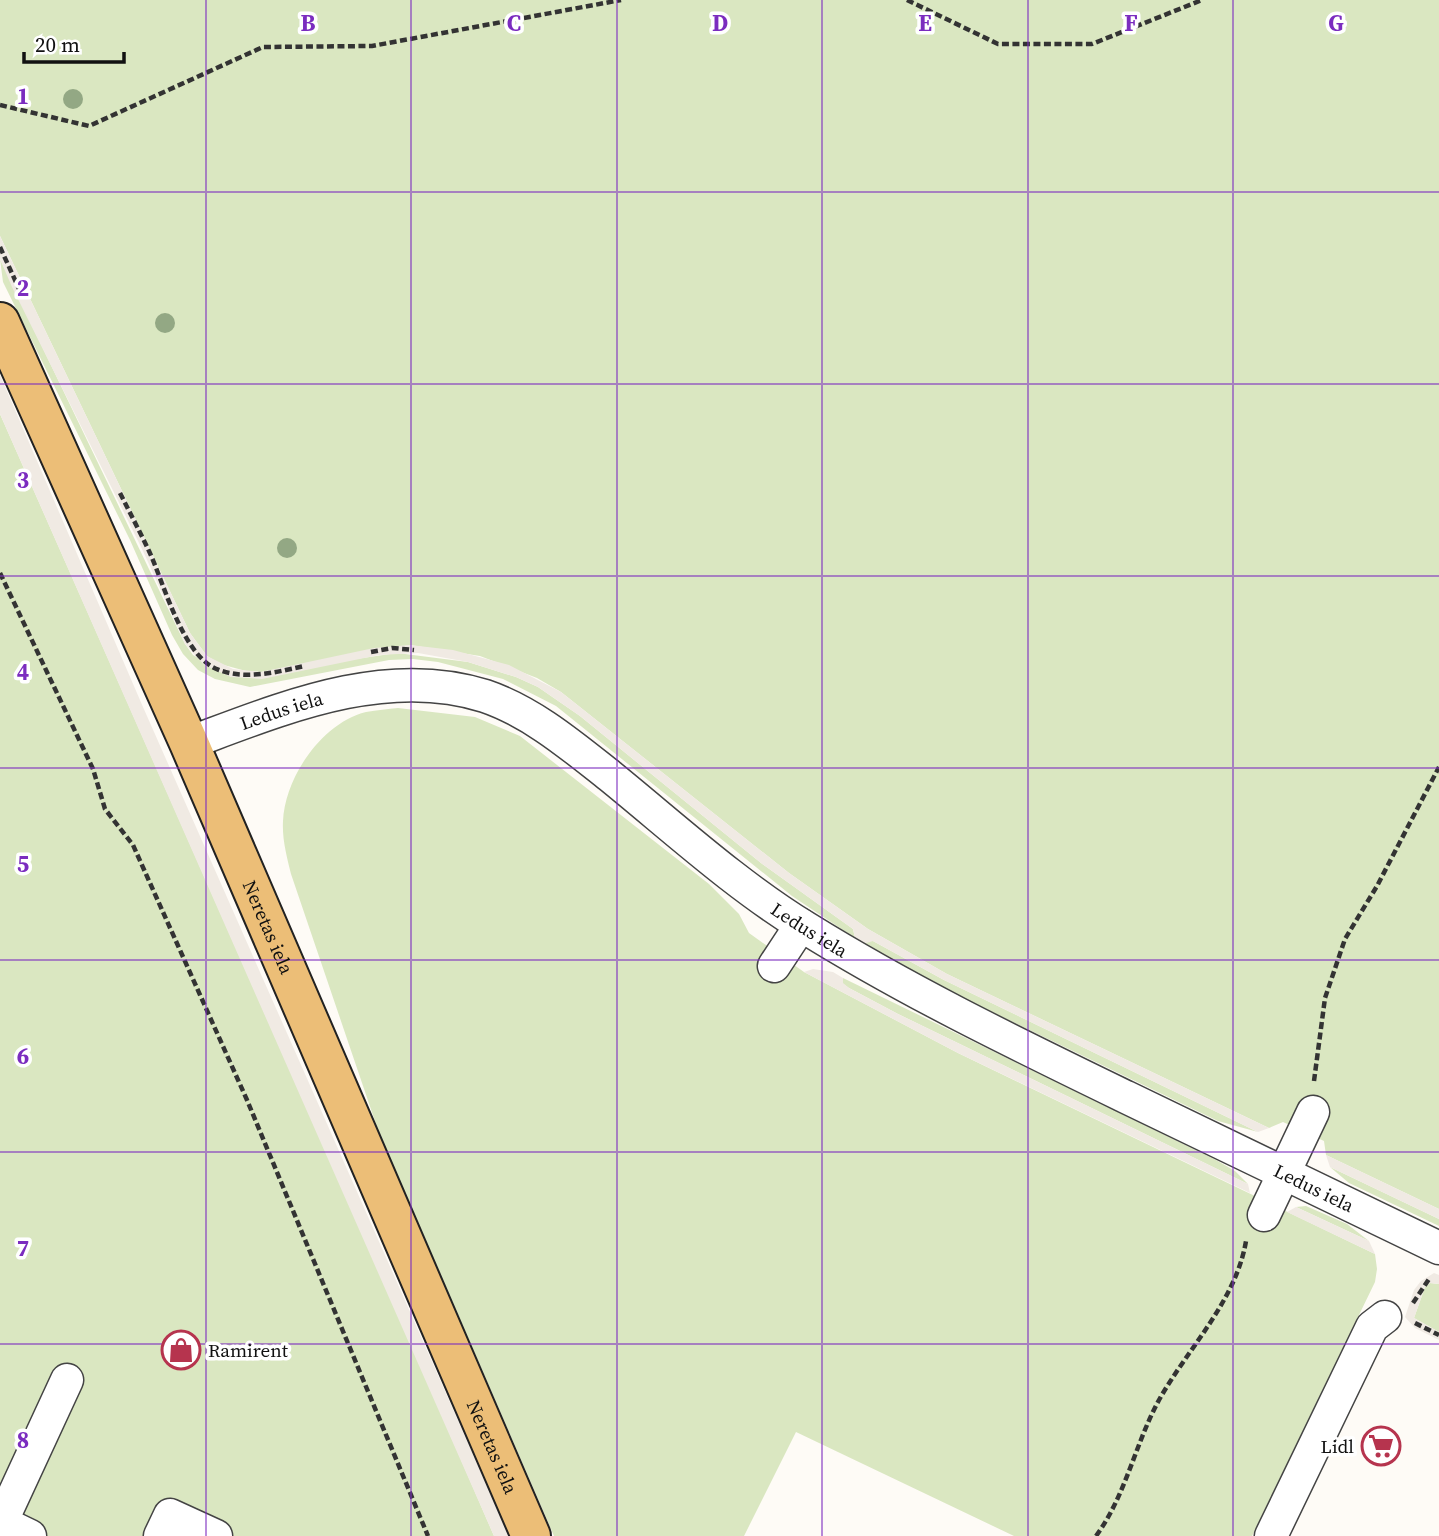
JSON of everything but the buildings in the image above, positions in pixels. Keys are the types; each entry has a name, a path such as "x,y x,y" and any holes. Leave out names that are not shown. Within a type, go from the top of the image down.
{"main road":[{"name":"Neretas iela","path":"0,321 189,743 531,1536"}],"street":[{"name":"Ledus iela","path":"189,743 287,707 359,689 398,686 439,688 484,696 527,716 581,753 751,890 801,925 926,1000 1284,1173 1435,1262"},
{"path":"774,966 801,925"},
{"path":"1264,1215 1313,1112"},
{"path":"1271,1536 1372,1326 1401,1315"},
{"path":"30,1536 1,1524 67,1380"},
{"path":"160,1536 170,1515 216,1536"}],"path":[{"path":"0,105 89,126 263,47 372,46 621,0"},
{"path":"907,0 998,44 1092,44 1202,0"},
{"path":"0,572 93,769 105,809 133,845 218,1036 428,1536"},
{"path":"1313,1112 1314,1072 1325,998 1345,939 1377,886 1439,767"},
{"path":"1096,1536 1111,1516 1159,1401 1241,1269 1246,1240 1264,1215"},
{"path":"1435,1262 1401,1315 1439,1335"}],"green space":[{"path":"0,0 1439,0 1439,1209 1326,1155 1324,1141 1283,1122 1269,1128 947,974 868,929 789,873 561,692 537,678 480,656 410,645 261,672 220,664 207,656 190,633 0,236"},
{"path":"0,259 185,644 193,655 231,677 397,653 468,662 516,677 538,687 580,716 761,863 853,929 855,938 792,896 556,706 503,679 438,662 413,659 389,660 250,687 215,679 198,670 183,654 172,635 130,540 3,282"},
{"path":"0,414 427,1381 494,1536 0,1536"},
{"path":"398,708 475,717 520,736 709,884 739,914 749,933 804,972 958,1053 1375,1254 1375,1282 1252,1536 1014,1536 796,1432 744,1536 554,1536 378,1130 291,874 285,848 285,804 309,754 335,727 350,718 366,712"},
{"path":"873,941 944,980 1258,1132 1218,1121 932,983 863,944"},
{"path":"843,978 1216,1160 1235,1171 1248,1184 898,1014 849,988 843,984"},
{"path":"1330,1167 1439,1219 1439,1226 1349,1183"},
{"path":"1306,1206 1347,1224 1369,1241 1296,1207"},
{"path":"1430,1283 1439,1284 1439,1332 1414,1318 1425,1287"}],"shaded area":[{"path":"0,236 190,633 207,656 233,669 261,672 374,648 410,645 453,650 509,665 561,692 789,873 868,929 947,974 1269,1128 1258,1132 944,980 873,941 863,944 855,938 853,929 761,863 580,716 538,687 516,677 468,662 418,653 379,655 262,679 231,677 204,665 185,644 143,551 12,287 0,259"},
{"path":"0,375 143,707 509,1536 494,1536 0,414"},
{"path":"813,969 833,972 843,978 843,983 849,988 898,1014 1248,1184 1250,1193 958,1053 804,972"},
{"path":"1326,1155 1439,1209 1439,1219 1330,1167"},
{"path":"1296,1207 1369,1241 1375,1254 1287,1212"},
{"path":"1434,1273 1439,1275 1439,1284 1430,1283 1425,1287 1414,1318 1439,1332 1439,1340 1415,1328 1405,1317 1414,1290 1421,1281"}],"place":[{"name":"Ramirent","path":"181,1350"},
{"name":"Lidl","path":"1381,1446"}]}
